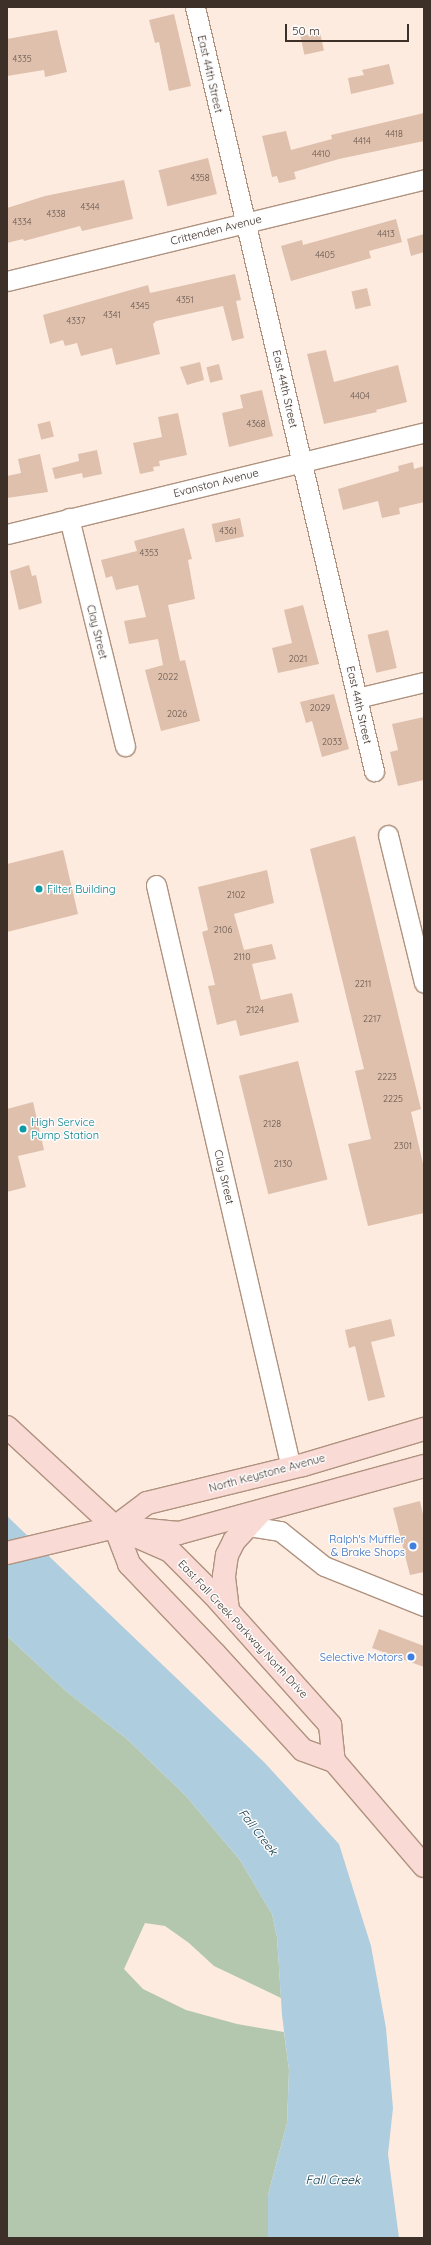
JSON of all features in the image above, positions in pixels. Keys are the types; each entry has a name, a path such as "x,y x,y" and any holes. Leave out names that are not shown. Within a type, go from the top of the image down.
{"main road":[{"name":"East Fall Creek Parkway North Drive","path":"7,1427 115,1527 170,1551 228,1610 330,1725 334,1761 302,1750 215,1654 129,1564 115,1527"},
{"name":"North Keystone Avenue","path":"115,1527 147,1502 291,1468 424,1429"},
{"name":"North Keystone Avenue","path":"7,1553 115,1527 179,1533 223,1521 255,1519 424,1466"},
{"path":"228,1610 224,1576 227,1555 234,1542 255,1519"},
{"path":"334,1761 424,1866"}],"street":[{"name":"East 44th Street","path":"195,7 374,771"},
{"name":"Crittenden Avenue","path":"7,280 424,179"},
{"name":"Evanston Avenue","path":"7,534 424,432"},
{"name":"Clay Street","path":"69,518 125,746"},
{"path":"357,698 424,682"},
{"path":"388,835 424,983"},
{"name":"Clay Street","path":"156,885 291,1468"},
{"path":"255,1519 280,1530 324,1566 424,1606"}],"green space":[{"path":"7,1636 66,1691 127,1739 186,1796 240,1860 272,1914 277,1937 281,1998 214,1966 189,1943 165,1926 145,1923 124,1969 143,1989 186,2010 237,2024 284,2032 289,2070 287,2123 268,2195 268,2238 7,2238"}],"water":[{"name":"Fall Creek","path":"7,1516 264,1762 339,1844 371,1946 386,2028 393,2108 388,2154 399,2238 268,2238 268,2195 287,2123 289,2070 282,2015 277,1937 272,1914 240,1860 186,1796 127,1739 66,1691 7,1636"}],"building":[{"path":"174,14 191,86 169,91 159,42 155,43 149,20"},
{"path":"57,30 67,72 45,77 44,70 7,76 7,39"},
{"path":"320,32 324,51 304,55 300,36"},
{"path":"389,64 394,84 351,94 348,78 364,75 362,70"},
{"path":"424,113 424,141 339,159 294,172 296,179 279,183 277,176 272,177 262,136 286,131 291,150 332,139 331,135"},
{"path":"208,158 217,194 167,206 159,170"},
{"path":"124,180 133,219 82,231 80,226 24,241 23,239 7,243 7,208 45,196"},
{"path":"396,219 402,242 369,251 371,258 291,281 281,246 302,240 303,245"},
{"path":"424,234 424,252 411,256 407,239"},
{"path":"235,274 241,300 236,301 244,338 232,341 223,306 156,321 153,324 160,354 116,365 112,348 81,356 77,343 65,346 63,340 50,344 43,315 148,285 150,293"},
{"path":"367,288 371,306 355,309 351,292"},
{"path":"326,350 334,382 398,365 407,402 376,410 377,412 324,424 307,354"},
{"path":"200,362 204,380 187,385 180,367"},
{"path":"219,364 223,380 210,383 206,367"},
{"path":"262,390 273,436 229,447 222,413 243,408 240,395"},
{"path":"178,413 187,455 159,461 160,466 153,467 154,471 140,474 133,443 162,437 158,417"},
{"path":"50,421 54,437 41,440 37,424"},
{"path":"97,450 102,474 83,478 82,473 55,479 52,468 79,461 78,454"},
{"path":"40,454 48,492 7,498 7,476 21,473 18,459"},
{"path":"413,462 414,469 424,466 424,502 399,508 400,514 382,518 378,501 343,510 338,489 399,471 398,466"},
{"path":"240,518 244,537 216,543 212,524"},
{"path":"184,528 192,559 188,560 195,599 168,605 180,661 185,660 200,721 161,731 145,670 163,665 158,639 129,644 124,621 146,617 138,585 116,590 112,576 106,578 101,560 137,551 134,541"},
{"path":"29,565 32,576 36,575 42,603 19,610 10,571"},
{"path":"303,605 319,664 278,673 272,648 292,643 284,610"},
{"path":"388,630 397,668 376,673 368,635"},
{"path":"334,694 349,749 322,757 312,721 306,723 300,702"},
{"path":"424,717 424,780 398,786 390,752 398,750 392,724"},
{"path":"355,836 421,1109 411,1112 424,1168 424,1213 368,1226 348,1144 371,1139 355,1071 364,1069 310,849"},
{"name":"Filter Building","path":"63,850 78,914 7,932 7,864"},
{"path":"267,870 274,903 234,914 244,950 272,944 276,959 252,964 261,1000 292,993 299,1022 240,1036 236,1020 217,1025 208,986 215,985 202,932 208,930 198,887"},
{"path":"298,1061 328,1179 268,1194 239,1076"},
{"name":"High Service Pump Station","path":"33,1102 44,1150 18,1156 26,1187 7,1192 7,1109"},
{"path":"391,1319 395,1336 371,1342 385,1397 368,1401 355,1346 349,1348 345,1330"},
{"name":"Ralph's Muffler & Brake Shops","path":"420,1501 424,1519 424,1572 410,1575 393,1508"},
{"name":"Selective Motors","path":"379,1629 424,1646 424,1667 372,1648"}],"place":[{"name":"Filter Building","path":"39,889"},
{"name":"High Service Pump Station","path":"23,1129"},
{"name":"Ralph's Muffler & Brake Shops","path":"413,1546"},
{"name":"Selective Motors","path":"411,1657"}]}
